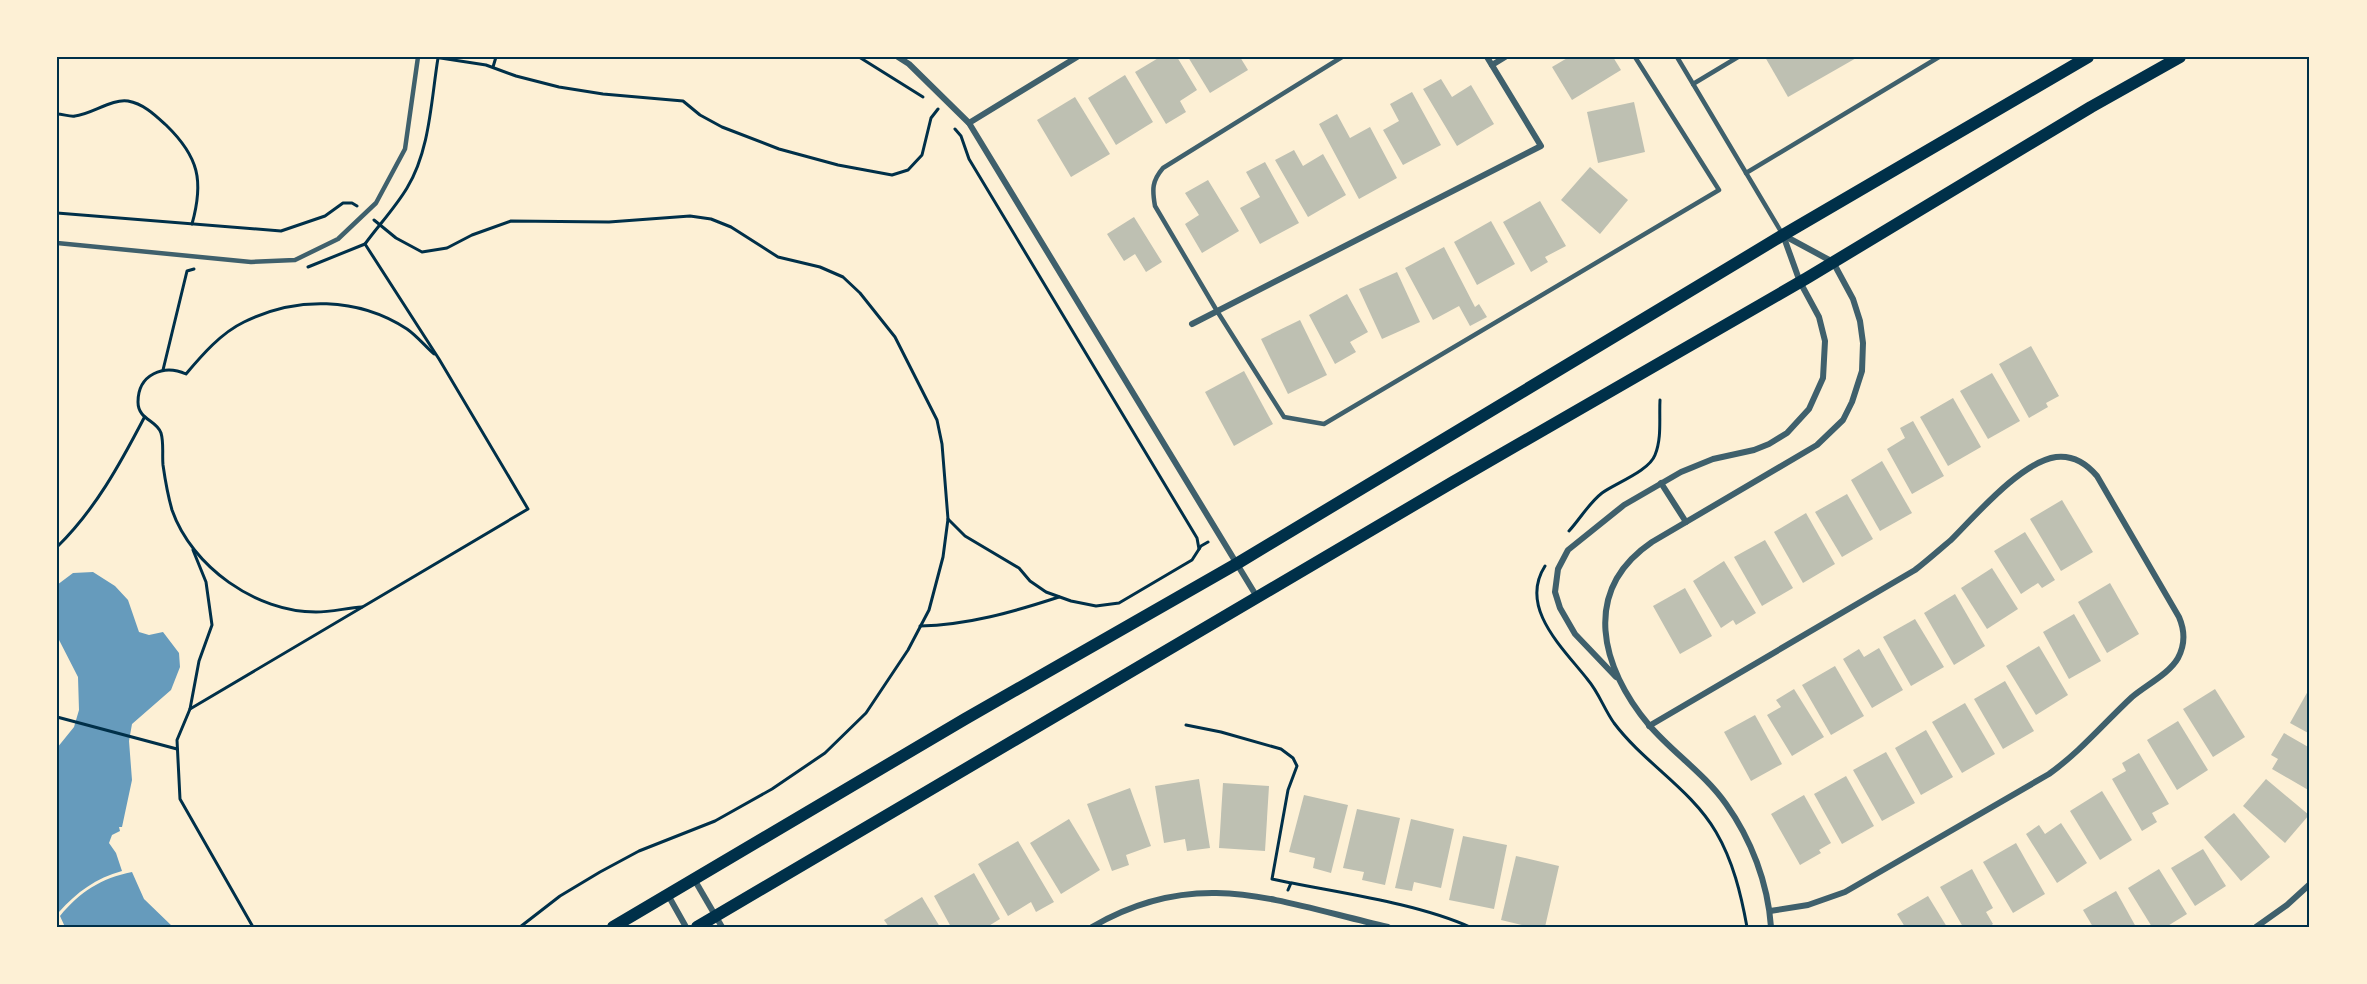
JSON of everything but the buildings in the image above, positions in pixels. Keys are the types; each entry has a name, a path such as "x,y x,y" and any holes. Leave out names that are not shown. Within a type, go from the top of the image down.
{"main road":[{"path":"613,927 966,719 1238,563 1783,235 2088,57"},
{"path":"697,927 719,921 1257,597 1800,282 2091,107 2180,57"}],"street":[{"path":"898,57 909,64 969,123 1257,597"},
{"path":"969,123 1077,57"},
{"path":"1192,324 1541,146 1487,57"},
{"path":"1492,65 1505,57"},
{"path":"1619,680 1607,647 1605,628 1608,600 1614,582 1625,566 1642,549 1817,445 1832,432 1849,410 1862,371 1863,334 1852,298 1833,262 1783,235"},
{"path":"1771,927 1770,911 1756,862 1733,815 1706,780 1650,726 1619,680 1575,634 1557,600 1556,577 1561,561 1574,545 1624,505 1661,483 1702,463 1769,444 1787,433 1809,409 1823,378 1825,341 1815,309 1800,282 1783,235"},
{"path":"1650,726 1915,570 1935,554 1987,502 2033,467 2055,457 2070,458 2085,464 2097,476 2179,617 2183,630 2182,646 2171,666 2137,693 2080,750 2049,774 1845,892 1808,905 1770,911"},
{"path":"1661,483 1686,522"},
{"path":"694,879 719,921"},
{"path":"2256,927 2310,884"},
{"path":"1092,927 1135,905 1181,893 1234,893 1388,927"},
{"path":"667,895 686,927"}],"lane":[{"path":"57,243 251,262 295,260 338,239 376,203 405,149 418,57"},
{"path":"1342,57 1162,168 1154,178 1152,191 1155,206 1217,311 1284,417 1324,424 1719,190 1635,57"},
{"path":"1677,57 1783,235"},
{"path":"1693,84 1738,57"},
{"path":"1746,173 1939,57"}],"path":[{"path":"436,57 492,67 516,76 560,87 603,94 682,101 722,128 779,149 838,165 892,175 908,170 922,154 931,118 945,99"},
{"path":"492,67 496,57"},
{"path":"859,57 939,107 945,114"},
{"path":"57,114 76,116 126,100 150,110 188,149 194,162 199,179 199,200 192,224"},
{"path":"950,122 961,136 969,159 1197,538 1199,549"},
{"path":"57,213 281,231 325,216 343,203 352,203 396,238 422,252 447,248 472,235 510,221 609,222 690,216 711,219 731,227 778,257 820,267 843,278 860,293 895,337 937,420 942,444 948,519 943,557 929,610 908,650 866,713 825,753 772,789 715,821 639,851 600,872 560,896 520,927"},
{"path":"190,709 528,509 439,359 365,244 379,224"},
{"path":"163,370 187,271"},
{"path":"253,927 180,799 177,740 190,709 200,662 212,625 206,582 193,548 172,510 163,468 161,432 156,425 144,418 138,400 144,380 156,371 163,370 176,370 186,374 208,349 242,322 283,306 326,302 369,310 407,330 439,359"},
{"path":"1611,488 1655,457 1661,425 1660,400"},
{"path":"57,547 95,502 118,467 144,418"},
{"path":"948,519 965,536 1019,568 1030,581 1046,592 1096,606 1119,603 1192,560 1199,549 1220,535"},
{"path":"193,548 226,582 269,604 315,612 363,606"},
{"path":"920,626 947,626 1009,614 1060,597"},
{"path":"57,717 177,749"},
{"path":"1185,725 1221,732 1281,749 1293,758 1297,766 1288,790 1272,879 1387,902 1458,921 1470,927"},
{"path":"1283,903 1291,883"}],"water":[{"path":"93,572 115,586 128,600 139,632 149,635 163,632 179,653 180,667 171,690 132,724 129,741 132,780 122,827 119,827 120,831 112,835 109,843 116,853 122,871 88,887 59,912 57,911 57,748 74,727 79,710 78,677 57,636 57,585 73,573"},
{"path":"132,872 144,899 173,927 65,927 60,916 83,893 110,878"}]}
